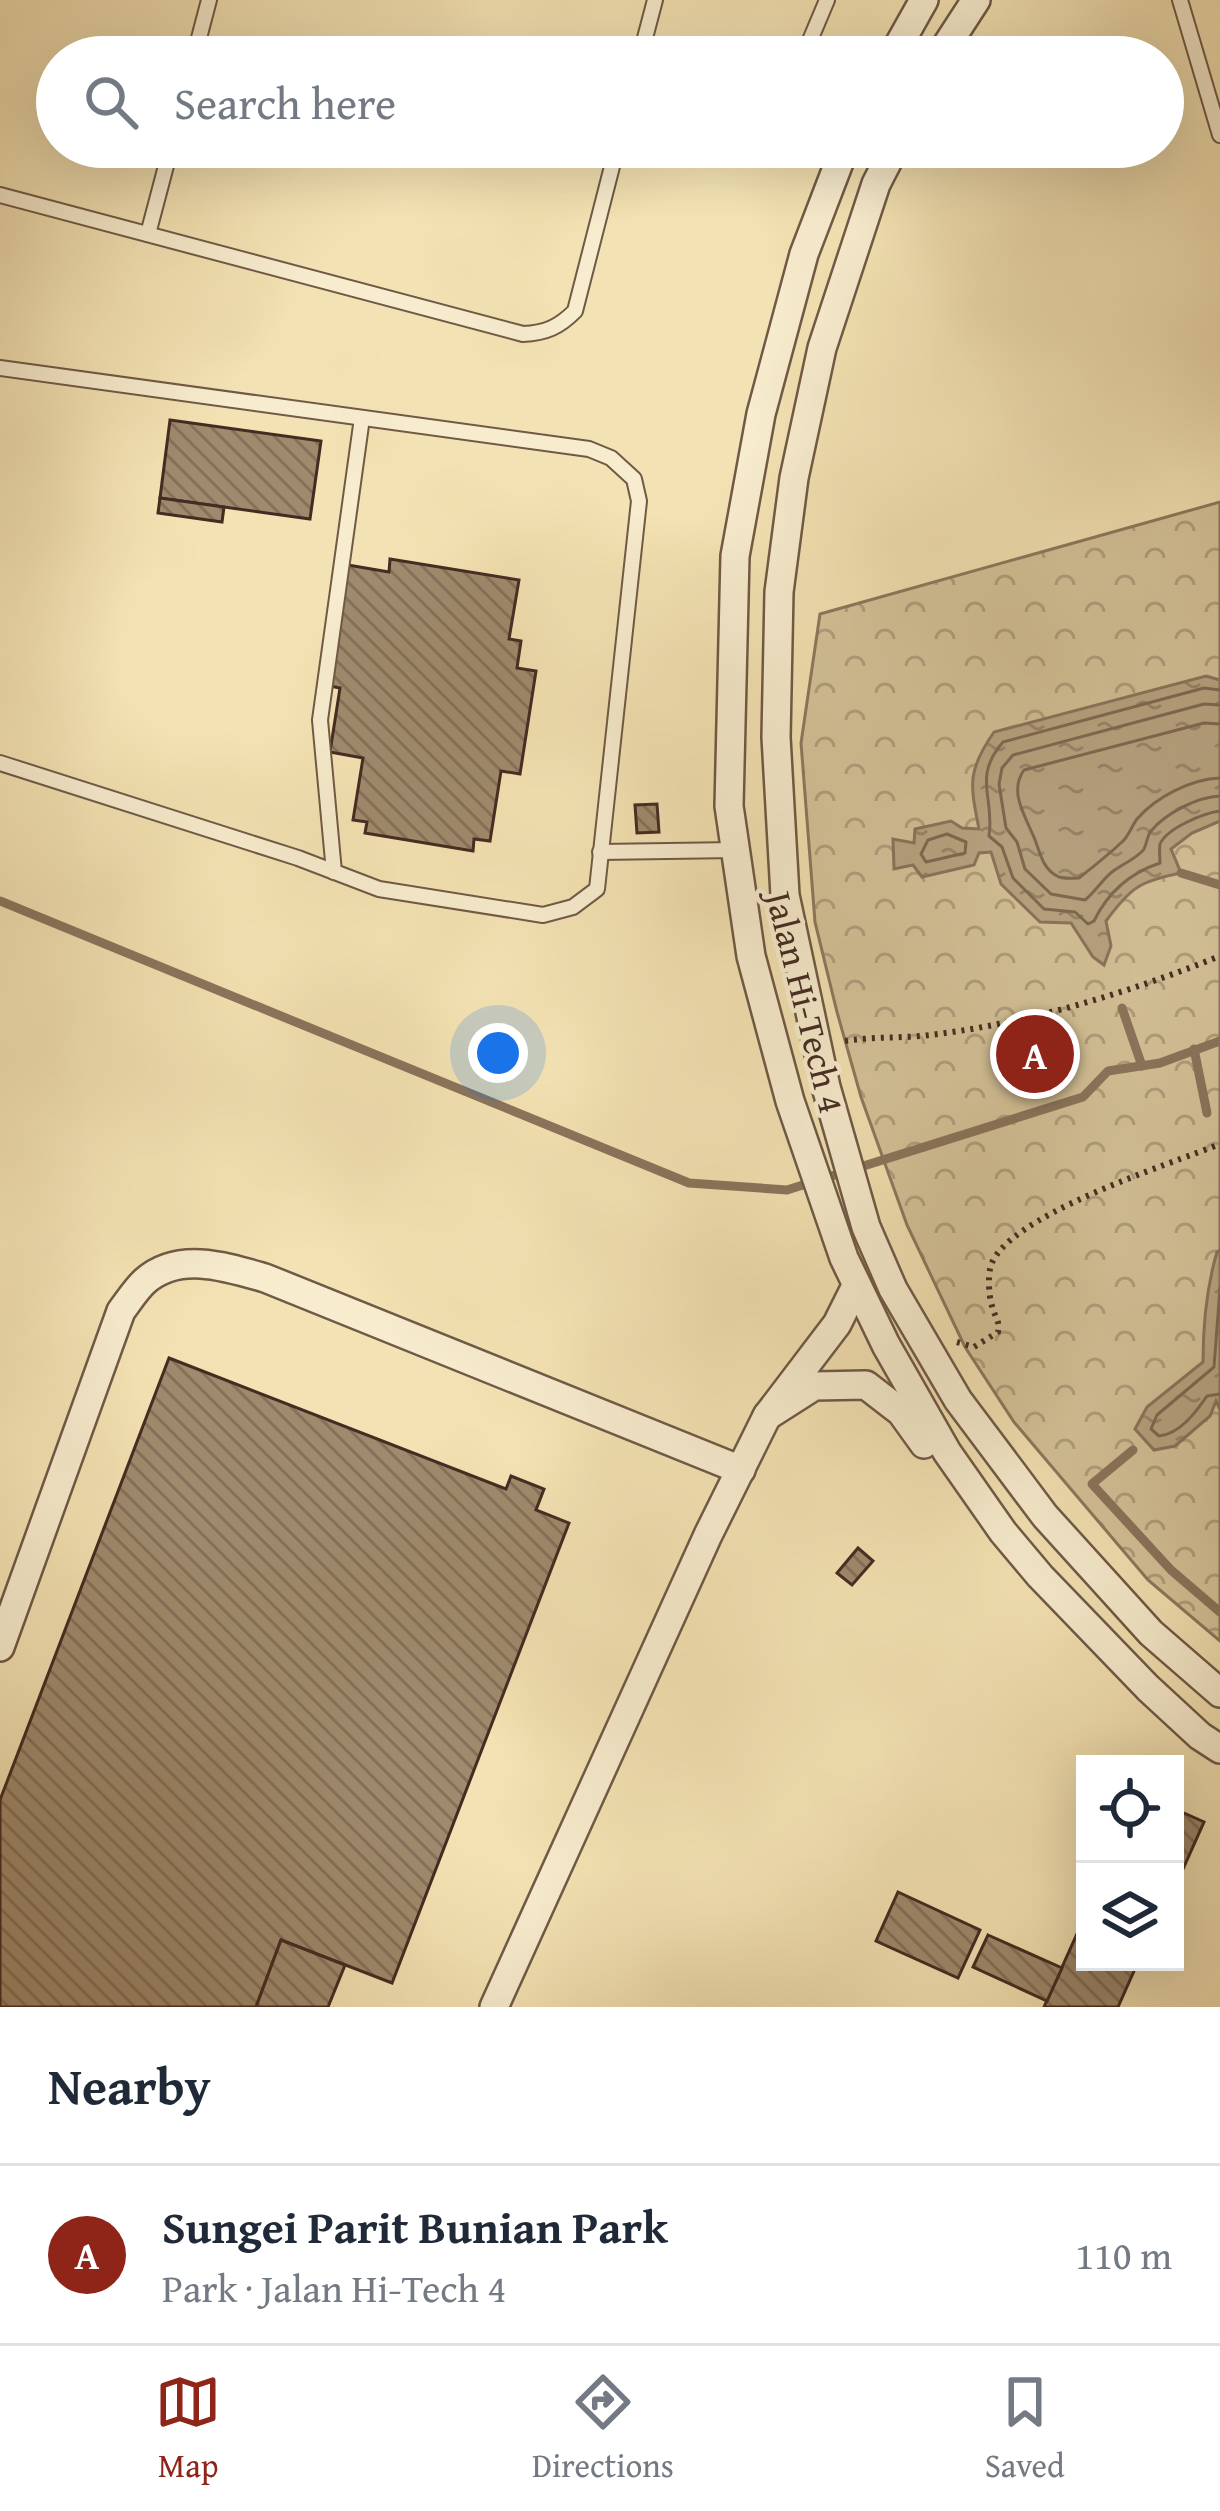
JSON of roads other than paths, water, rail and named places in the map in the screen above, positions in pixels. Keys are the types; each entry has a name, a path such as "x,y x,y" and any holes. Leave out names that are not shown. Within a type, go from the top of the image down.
{"street":[{"path":"903,36 923,0"},
{"path":"953,36 976,0"},
{"name":"Jalan Hi-Tech 4","path":"837,168 804,254 761,415 735,556 729,806 751,956 790,1102 844,1258 946,1452 1040,1576 1148,1688 1220,1749"},
{"name":"Jalan Hi-Tech 4","path":"884,168 822,348 794,478 779,592 776,736 785,895 826,1088 866,1227 893,1288 958,1400 1033,1499 1150,1633 1220,1693"},
{"path":"0,1647 121,1311 146,1280 176,1264 216,1264 265,1278 741,1470"},
{"path":"494,2007 708,1535 767,1416 837,1324 856,1286"},
{"path":"767,1416 814,1386 866,1384 901,1412 936,1461 1004,1532"}],"lane":[{"path":"200,36 209,0"},
{"path":"646,36 655,0"},
{"path":"811,36 827,0"},
{"path":"1180,0 1220,135"},
{"path":"148,234 165,168"},
{"path":"0,194 524,334 545,333 575,311 612,168"},
{"path":"0,368 589,448 611,458 634,479 639,501 597,889 573,907 543,915 379,889 298,858 0,763"},
{"path":"334,872 320,720 362,418"},
{"path":"600,851 736,850"}],"water":[{"path":"1206,676 1220,680 1220,821 1171,849 1181,873 1138,887 1106,921 1111,946 1104,965 1093,957 1071,923 1040,922 1001,884 991,852 979,853 974,865 922,877 913,865 894,869 893,839 914,843 915,829 951,821 962,828 979,829 973,778 994,732"},
{"path":"1220,1250 1220,1410 1216,1401 1210,1416 1175,1446 1154,1450 1135,1429 1147,1407 1203,1362 1208,1293"}],"waterway":[{"path":"1181,873 1220,885"},
{"path":"0,901 689,1183 787,1190 1083,1097 1108,1071 1160,1063 1220,1041"},
{"path":"1122,1008 1142,1066"},
{"path":"1194,1049 1207,1113"},
{"path":"1133,1450 1092,1484 1171,1570 1220,1612"}],"place":[{"name":"Sungei Parit Bunian Park","path":"1035,1054"}]}
